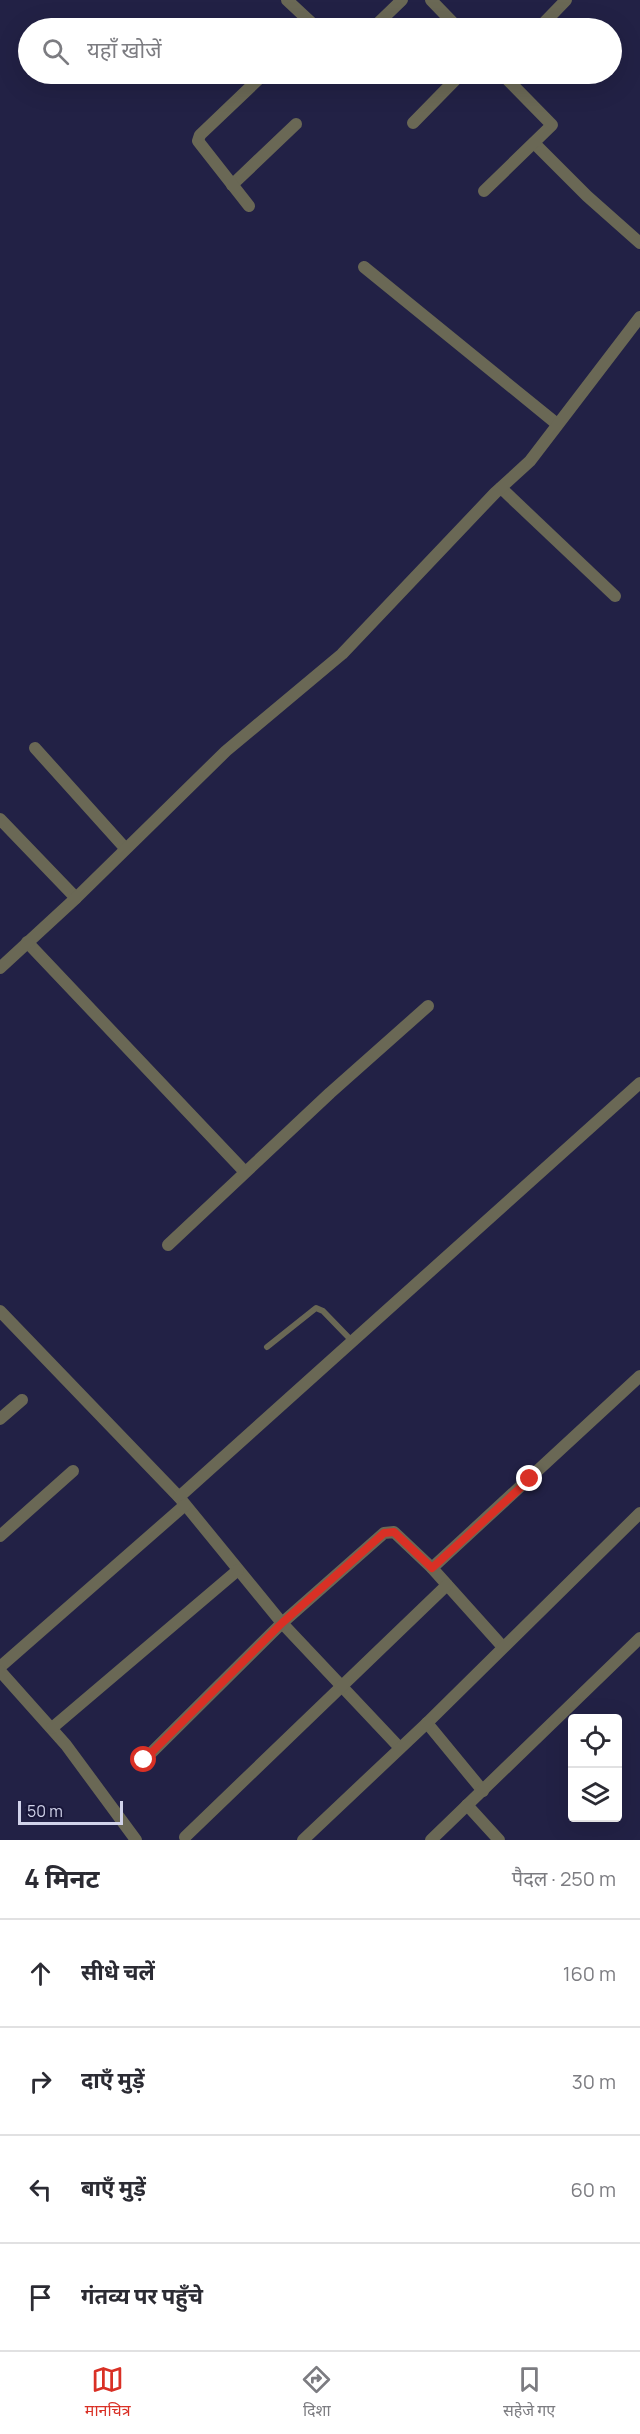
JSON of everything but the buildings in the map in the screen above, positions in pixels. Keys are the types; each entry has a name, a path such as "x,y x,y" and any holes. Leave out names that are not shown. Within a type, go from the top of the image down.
{"street":[{"path":"287,0 304,18"},
{"path":"383,18 402,0"},
{"path":"431,0 448,18"},
{"path":"549,18 566,0"},
{"path":"249,206 199,145 198,138 254,84"},
{"path":"413,123 451,84"},
{"path":"484,191 550,129 552,124 512,84"},
{"path":"232,185 296,124"},
{"path":"534,143 587,196 640,243"},
{"path":"364,267 557,424"},
{"path":"0,968 76,898 226,751 342,654 501,488 530,461 640,317"},
{"path":"501,488 615,596"},
{"path":"35,748 125,848"},
{"path":"0,819 76,898"},
{"path":"27,942 245,1172"},
{"path":"168,1245 330,1093 428,1006"},
{"path":"136,1840 97,1784 0,1669 352,1341 640,1083"},
{"path":"0,1311 182,1501 282,1623 399,1747"},
{"path":"432,1568 640,1376"},
{"path":"0,1419 21,1400"},
{"path":"0,1536 73,1471"},
{"path":"303,1840 427,1723 502,1646 640,1513"},
{"path":"144,1760 282,1623 386,1532 394,1532 404,1539 502,1646"},
{"path":"52,1728 238,1570"},
{"path":"185,1837 447,1585"},
{"path":"431,1840 640,1638"},
{"path":"427,1723 483,1791"},
{"path":"467,1805 499,1840"}],"lane":[{"path":"267,1347 316,1308 320,1308 352,1341"}],"route":[{"path":"144,1760 282,1623 384,1533 394,1532 404,1539 432,1568 530,1479"}]}
